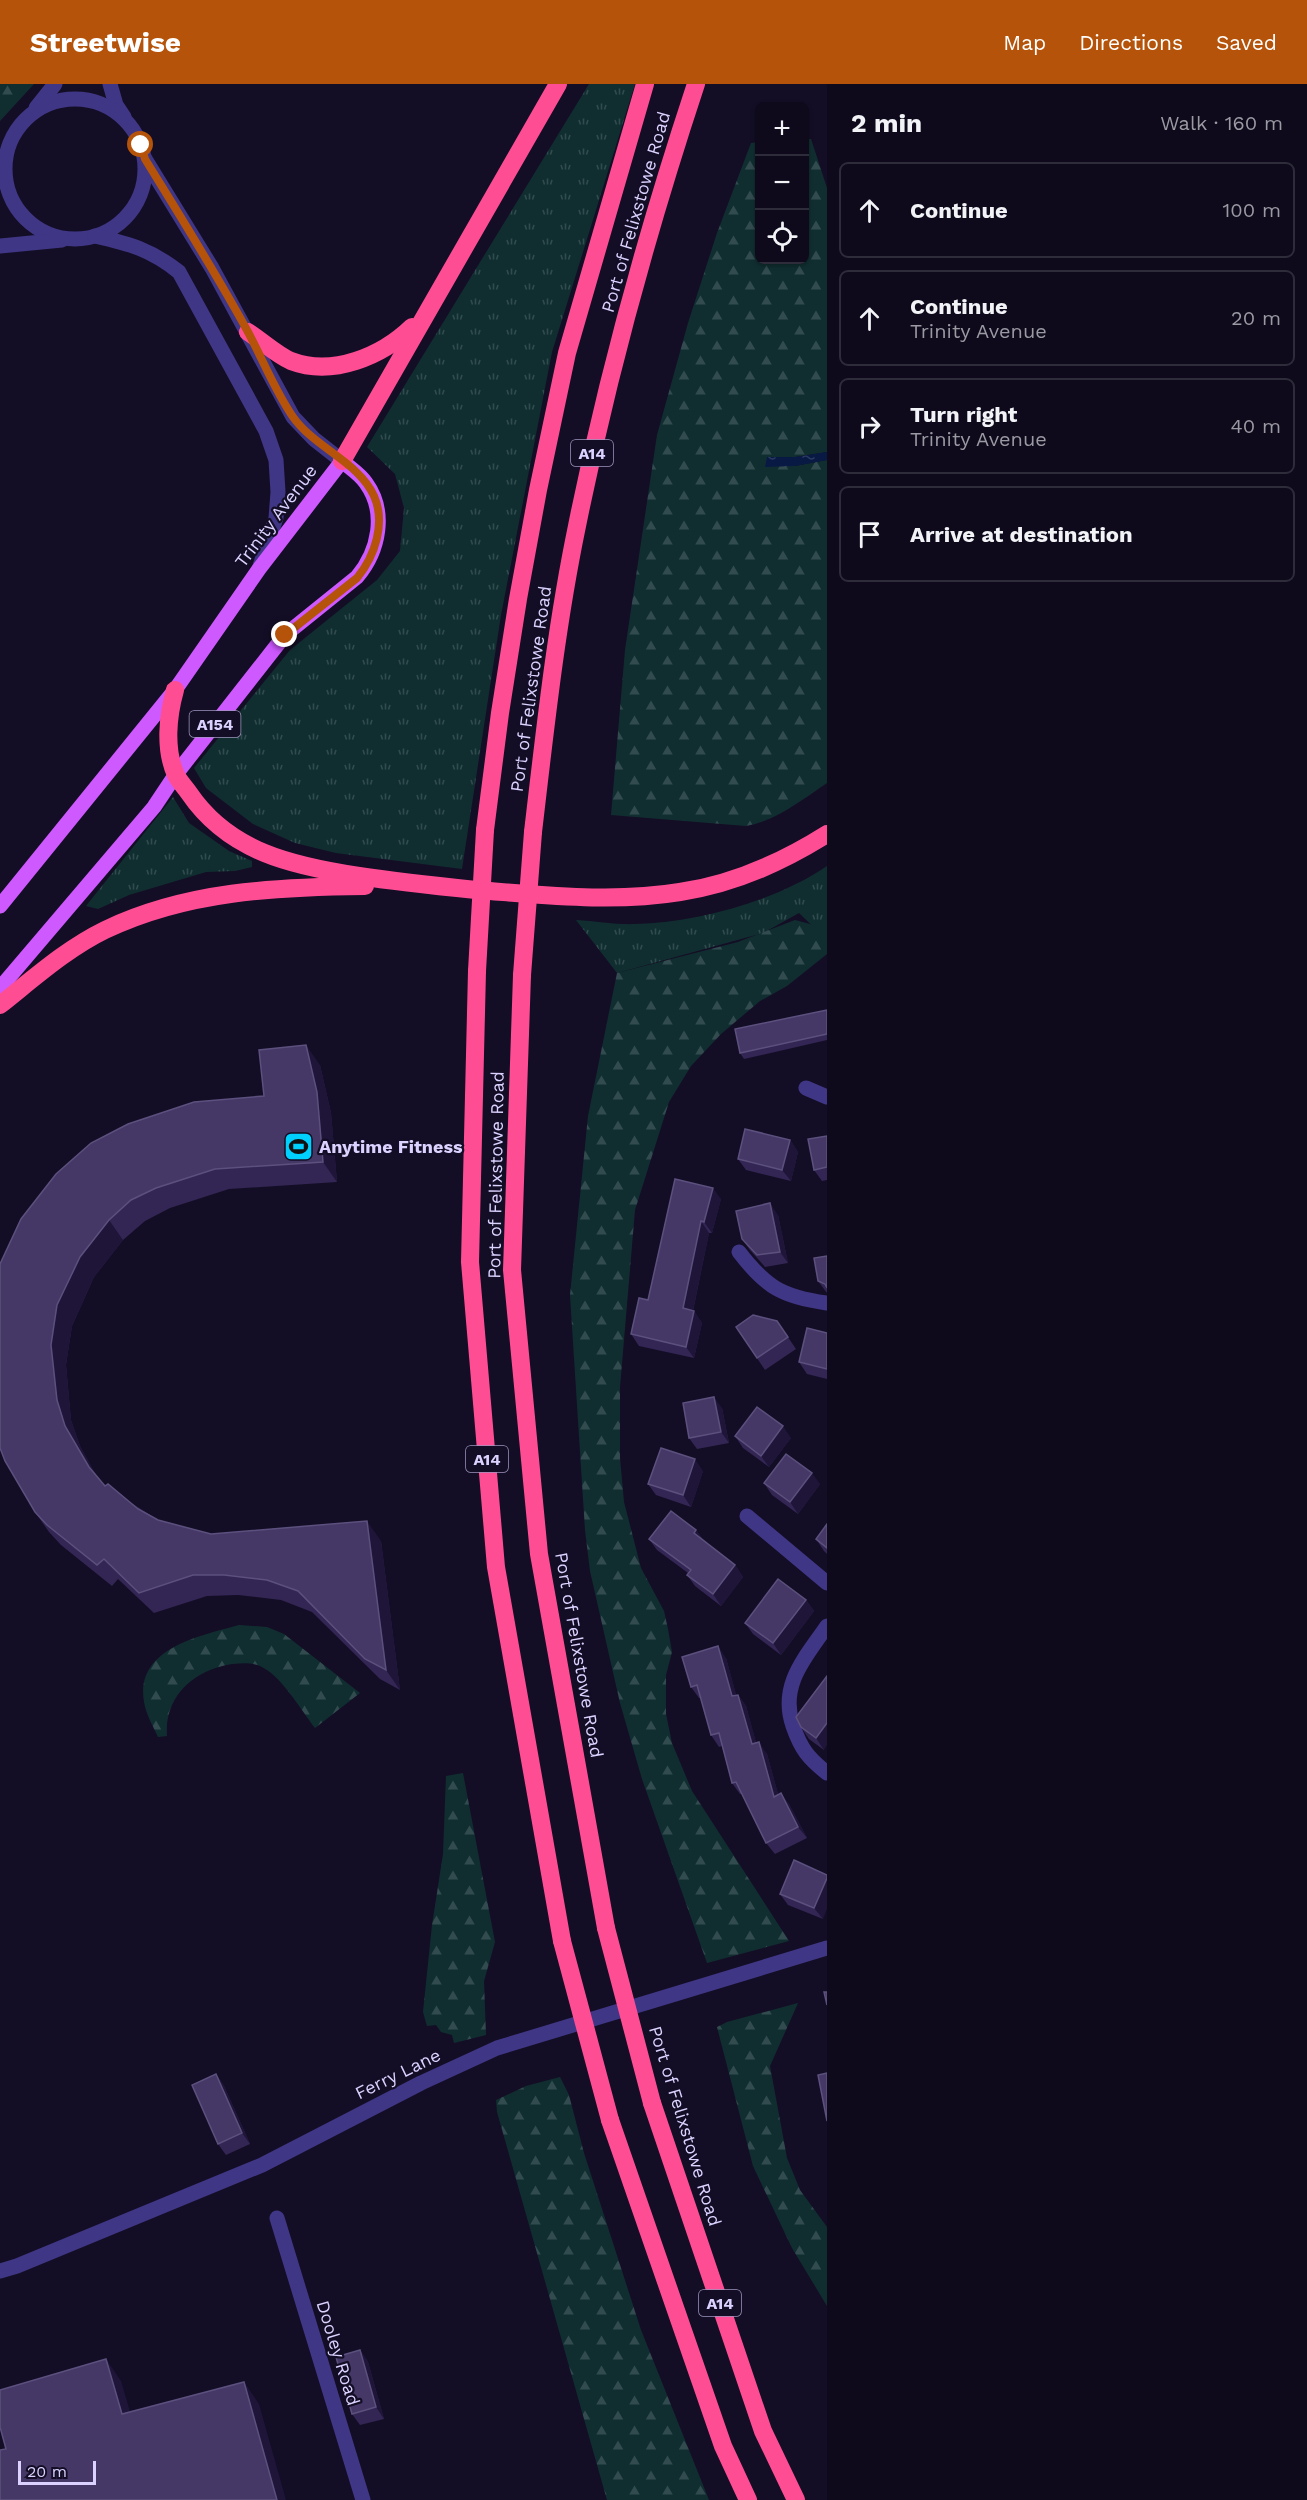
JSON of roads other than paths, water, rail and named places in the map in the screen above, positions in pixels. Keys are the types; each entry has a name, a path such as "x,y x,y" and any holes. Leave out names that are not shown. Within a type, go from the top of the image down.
{"highway":[{"path":"342,461 558,84"},
{"name":"Port of Felixstowe Road","path":"645,84 567,353 538,490 500,712 485,830 477,971 470,1262 498,1579 562,1941 610,2120 723,2446 748,2500"},
{"name":"Port of Felixstowe Road","path":"696,84 665,175 601,414 576,529 544,733 533,832 522,975 512,1270 539,1554 606,1928 652,2103 763,2431 796,2500"},
{"path":"248,332 290,361 316,367 339,366 374,354 399,340 425,314"},
{"path":"174,690 168,723 176,774 195,801 215,822 246,845 304,867 414,885 570,897 627,897 680,892 733,881 777,863 827,834"},
{"path":"0,1005 61,957 104,931 151,911 222,895 289,887 414,885"}],"main road":[{"name":"Trinity Avenue","path":"0,906 174,690 259,569 342,461 365,481 378,509 377,534 373,552 365,568 357,578 285,635 176,774 154,807 0,988"}],"street":[{"path":"55,84 18,127 9,145 2,171 16,208 32,225 52,235 74,239"},
{"path":"110,84 116,105 134,131 145,159 212,268 293,417 314,439 342,461"},
{"path":"32,113 50,104 68,99 87,100 113,111 134,131"},
{"path":"0,246 95,236 113,228 128,215 139,198 145,179 145,159"},
{"path":"95,236 132,245 158,256 178,272 266,431 276,460 278,492 276,518 259,569"},
{"path":"806,1088 827,1097"},
{"path":"739,1252 759,1277 780,1292 810,1301 827,1303"},
{"path":"747,1516 827,1583"},
{"path":"827,1626 799,1666 787,1701 797,1739 806,1756 827,1773"},
{"name":"Ferry Lane","path":"0,2271 262,2165 421,2082 497,2048 827,1948"},
{"name":"Dooley Road","path":"277,2218 363,2500"}],"water":[{"path":"827,452 827,460 795,466 765,467 767,457 795,457"}],"place":[{"name":"Anytime Fitness","path":"298,1147"}]}
